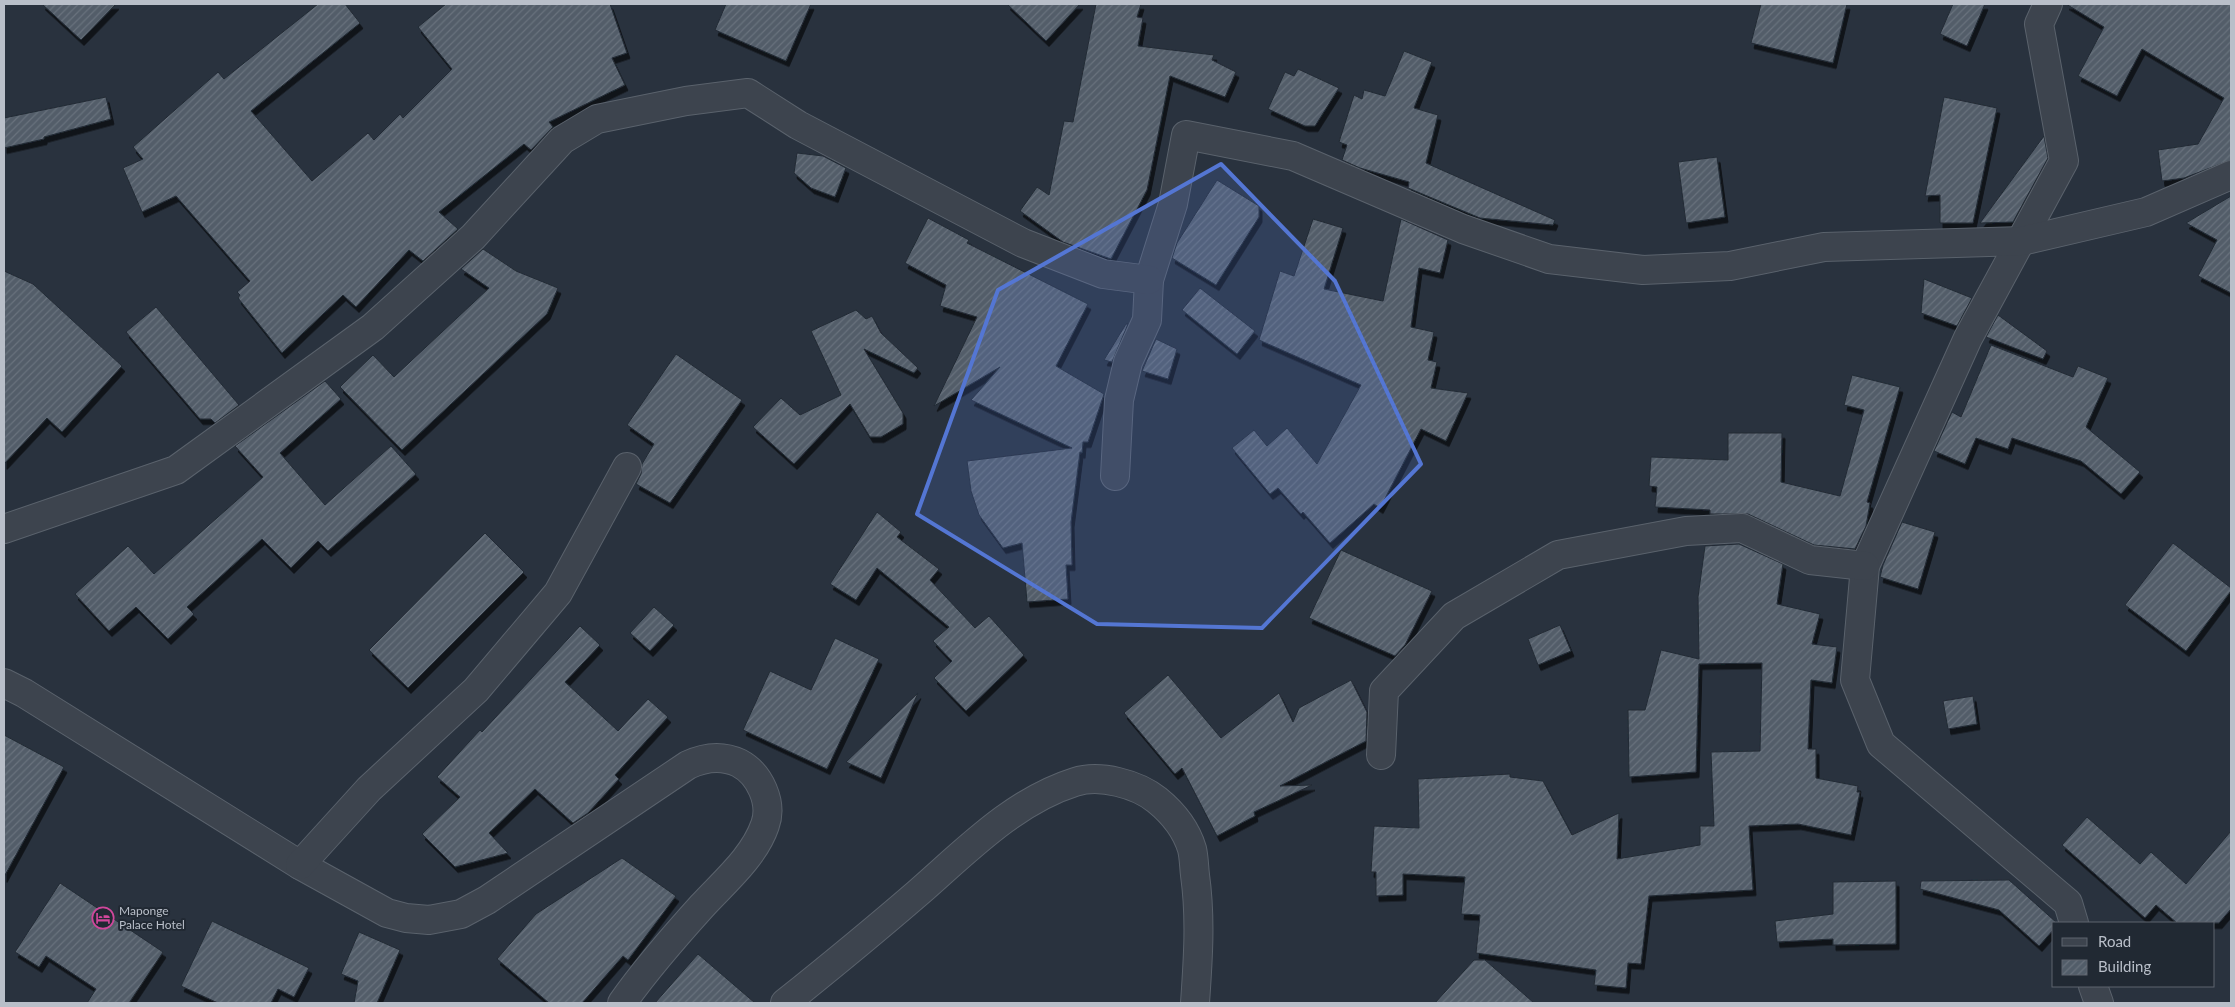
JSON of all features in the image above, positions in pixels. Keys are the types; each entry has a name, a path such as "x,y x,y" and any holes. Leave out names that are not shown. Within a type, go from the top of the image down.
{"street":[{"path":"2048,4 2039,24 2064,161 1968,338 1865,566 1855,680 1882,744 2068,903 2074,922"},
{"path":"4,529 176,470 372,327 472,237 562,140 597,119 686,102 748,93 798,125 1023,243 1103,274 1149,280"},
{"path":"1115,476 1119,400 1128,362 1147,320 1149,280 1174,204 1186,135 1293,156 1463,229 1549,259 1643,270 1730,266 1824,246 2022,241 2146,212 2231,175"},
{"path":"300,865 369,789 476,690 558,593 626,467"},
{"path":"1381,756 1384,691 1454,616 1558,555 1686,531 1742,528 1810,560 1865,566"},
{"path":"4,683 33,698 300,865 387,913 406,918 429,920 461,914 487,900 688,766 700,760 713,758 733,760 753,773 760,784 767,804 766,824 748,856 668,943 622,1003"},
{"path":"785,1003 856,946 993,827 1035,798 1077,781 1106,780 1126,783 1150,794 1168,809 1182,827 1192,849 1199,934 1195,1003"},
{"path":"2093,987 2099,1003"}],"highlighted area":[{"path":"1221,164 1335,281 1421,464 1262,628 1097,624 917,514 998,290"}],"building":[{"path":"42,4 116,4 81,40"},
{"path":"318,4 345,4 360,23 251,111 312,181 368,133 374,140 400,114 403,118 452,69 418,27 446,4 610,4 627,53 612,58 625,85 549,122 553,127 531,150 524,144 439,212 458,229 423,261 409,250 356,307 343,295 282,353 238,298 240,295 237,292 250,281 176,196 142,212 123,168 143,159 133,147 218,72 224,79"},
{"path":"726,4 811,4 786,61 715,30"},
{"path":"1007,4 1080,4 1046,41"},
{"path":"1096,4 1141,4 1137,17 1143,18 1138,46 1214,55 1212,60 1236,72 1225,97 1170,76 1147,190 1111,259 1063,242 1020,211 1037,187 1049,195 1064,121 1073,122"},
{"path":"1761,4 1847,4 1833,63 1751,43"},
{"path":"1953,4 1985,4 1967,46 1940,34"},
{"path":"2066,4 2231,4 2231,160 2184,178 2162,181 2158,150 2198,144 2224,98 2142,49 2117,96 2078,76 2104,27"},
{"path":"1404,51 1432,62 1414,108 1438,115 1426,163 1555,220 1553,225 1480,218 1408,188 1409,182 1360,168 1342,160 1347,145 1339,142 1354,95 1362,99 1364,90 1385,96"},
{"path":"1298,69 1339,88 1315,126 1305,126 1268,109 1285,72 1294,76"},
{"path":"106,97 111,119 44,137 44,139 4,148 4,118"},
{"path":"1944,97 1997,108 1973,223 1940,223 1940,195 1925,196"},
{"path":"2044,136 2048,158 2013,222 1980,223"},
{"path":"797,153 823,156 846,168 835,197 811,188 794,173"},
{"path":"1717,157 1725,217 1686,223 1678,162"},
{"path":"1217,180 1259,206 1259,217 1216,285 1172,258 1177,243"},
{"path":"2231,196 2231,293 2198,276 2217,240 2186,223"},
{"path":"928,218 969,240 967,243 1088,304 1056,366 1104,394 1088,442 1083,442 1082,453 1080,452 1071,522 1072,565 1066,565 1068,599 1027,602 1022,543 1003,548 979,515 971,491 967,461 1072,448 971,400 1000,367 934,406 977,317 940,306 946,285 905,263"},
{"path":"1313,219 1343,228 1324,289 1383,301 1401,219 1448,240 1440,273 1419,268 1411,327 1434,332 1428,360 1437,362 1431,388 1468,393 1446,441 1421,429 1380,508 1374,504 1330,543 1303,512 1301,514 1278,488 1270,494 1232,448 1254,430 1267,446 1287,428 1317,464 1361,385 1259,340 1280,271 1294,276"},
{"path":"483,249 516,271 558,288 547,314 402,450 340,387 373,355 394,377 489,288 461,269"},
{"path":"4,271 33,284 122,366 62,432 47,418 4,464"},
{"path":"1924,279 1972,298 1957,326 1921,313"},
{"path":"1200,288 1255,331 1237,354 1182,310"},
{"path":"156,307 239,405 215,423 211,419 200,419 126,332"},
{"path":"856,310 866,319 872,316 881,333 918,368 914,373 864,349 903,413 903,424 881,437 870,437 850,404 794,464 753,427 781,398 800,415 841,395 811,331"},
{"path":"1998,315 2047,351 2043,359 1986,337"},
{"path":"1126,324 1128,324 1112,362 1104,360"},
{"path":"1156,339 1177,349 1168,379 1142,371"},
{"path":"1991,345 2073,377 2078,366 2108,378 2086,427 2140,472 2121,494 2081,461 2012,438 2008,449 1976,438 1965,464 1934,451 1952,412 1961,417"},
{"path":"676,354 742,400 670,503 636,484 641,474 642,464 654,444 627,425"},
{"path":"1852,375 1900,387 1867,502 1870,503 1866,526 1855,549 1814,545 1748,514 1710,514 1710,510 1655,507 1657,487 1649,486 1651,457 1728,460 1728,433 1782,433 1781,482 1840,496 1864,410 1844,405"},
{"path":"325,381 341,399 280,453 325,505 391,446 416,474 328,551 318,541 291,568 262,539 187,607 194,614 168,639 136,607 109,631 75,594 128,546 154,574 263,477 235,446"},
{"path":"877,512 901,532 897,537 939,569 930,580 975,628 989,616 1024,655 966,711 934,678 952,661 933,641 949,627 877,568 856,600 830,584"},
{"path":"1902,522 1935,532 1918,589 1880,577 1883,565"},
{"path":"485,533 524,572 408,688 369,650"},
{"path":"2173,543 2231,588 2231,591 2186,651 2125,605"},
{"path":"1739,544 1783,564 1777,604 1820,614 1812,644 1837,647 1832,683 1811,680 1808,749 1816,749 1816,778 1858,786 1857,792 1860,792 1851,835 1798,824 1749,826 1753,890 1649,896 1641,964 1628,963 1626,988 1594,985 1596,970 1476,953 1480,915 1461,914 1465,877 1403,874 1403,895 1376,896 1376,872 1371,872 1374,826 1419,828 1418,779 1510,774 1510,777 1543,781 1572,835 1619,813 1617,859 1700,845 1700,826 1714,826 1711,752 1760,751 1762,663 1699,664 1696,772 1629,777 1628,710 1645,710 1661,650 1699,659 1698,597 1705,546"},
{"path":"1341,550 1432,591 1405,645 1395,656 1309,618"},
{"path":"654,607 674,625 650,651 630,633"},
{"path":"1560,625 1571,651 1538,665 1528,639"},
{"path":"580,626 600,645 565,682 618,731 648,699 668,717 615,775 619,779 588,813 573,823 535,789 489,833 508,853 455,867 422,834 460,797 437,777 480,730 482,732"},
{"path":"835,638 879,659 827,769 743,730 770,671 811,690"},
{"path":"1168,675 1221,738 1279,693 1293,722 1299,708 1351,680 1367,712 1366,741 1280,786 1312,785 1254,812 1255,816 1217,836 1182,768 1175,774 1124,713"},
{"path":"918,693 881,778 846,762"},
{"path":"1973,696 1977,724 1948,729 1943,701"},
{"path":"4,735 64,767 4,877"},
{"path":"2087,817 2140,864 2151,852 2186,884 2231,831 2231,909 2219,923 2176,922 2156,905 2145,918 2062,845"},
{"path":"622,858 676,896 628,960 623,956 582,1003 549,1003 497,959 536,914"},
{"path":"2009,880 2056,922 2052,922 2052,931 2039,946 1999,910 1920,889 1921,881"},
{"path":"1896,881 1896,944 1833,945 1833,939 1777,942 1775,921 1833,914 1833,882"},
{"path":"60,883 163,952 129,1003 87,1003 96,989 46,956 39,967 15,952"},
{"path":"212,921 309,968 294,997 278,989 271,1003 218,1003 181,986"},
{"path":"359,932 400,950 377,1003 354,1003 358,981 341,974"},
{"path":"698,954 755,1003 655,1003"},
{"path":"1474,960 1485,960 1534,1003 1435,1003"}],"place":[{"name":"Maponge Palace Hotel","path":"103,918"}]}
